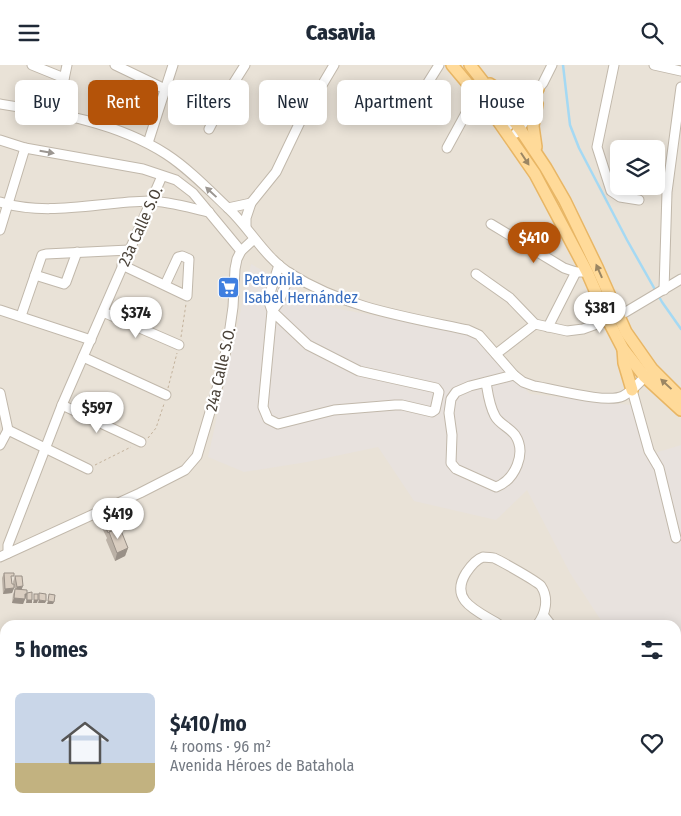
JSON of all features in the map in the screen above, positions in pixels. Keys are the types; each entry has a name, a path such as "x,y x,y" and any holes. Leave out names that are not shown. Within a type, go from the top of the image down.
{"main road":[{"path":"452,65 465,80"},
{"path":"470,65 483,80"},
{"path":"480,76 486,80"},
{"path":"501,125 535,174 582,272 614,318 626,331 648,373 681,398"},
{"path":"517,125 539,156 565,201 614,318 632,390"},
{"path":"533,125 539,156"},
{"path":"623,349 648,373 681,410"}],"street":[{"path":"32,65 64,78 67,65"},
{"path":"114,65 164,89"},
{"path":"148,143 173,65"},
{"path":"246,226 246,218 251,203 276,172 299,123 334,65"},
{"path":"430,80 439,65"},
{"path":"543,82 552,65"},
{"path":"614,65 597,147 611,191 620,197 639,200"},
{"path":"654,65 681,71"},
{"path":"209,129 241,66"},
{"path":"659,293 667,192 681,87"},
{"path":"0,104 15,106"},
{"path":"78,118 148,143 182,166 246,226 254,239 279,265 290,273 328,294 354,304 381,312 468,329 479,335 514,375 523,382 534,386 609,399 621,396 632,390 648,373"},
{"path":"447,148 461,121"},
{"path":"508,134 517,125"},
{"path":"0,140 25,148 143,169 176,181 193,193 241,251 254,239"},
{"path":"0,230 4,203 25,148"},
{"name":"23a Calle S.O.","path":"4,555 44,448 162,176"},
{"path":"4,203 26,209 46,209 152,201 209,211"},
{"path":"228,209 251,203"},
{"path":"491,224 556,263 582,272 548,327"},
{"path":"21,316 42,255 129,250"},
{"name":"24a Calle S.O.","path":"4,555 148,489 185,470 197,456 218,385 228,342 233,307 235,269 241,251"},
{"path":"35,275 66,283 77,252"},
{"path":"122,265 165,285"},
{"path":"272,311 308,345 344,365 383,377 436,388 439,392 435,410 432,412 402,405 382,406 334,410 284,424 273,423 265,415 263,407 272,311 268,299 279,265"},
{"path":"272,311 279,302 290,273"},
{"path":"476,275 510,298 535,324 567,331 583,329 614,318 681,279"},
{"path":"0,310 91,340"},
{"path":"103,312 179,345"},
{"path":"496,353 535,324"},
{"path":"83,357 166,395"},
{"path":"486,382 490,405 496,418 514,434 519,444 519,458 516,468 503,484 496,487 456,469 451,463 452,435 449,413 452,399 456,392 470,386 486,382 514,375"},
{"path":"632,390 649,451 659,468 676,537"},
{"path":"0,393 8,430 0,445"},
{"path":"62,405 141,442"},
{"path":"8,430 88,469"},
{"path":"492,620 465,603 461,593 466,573 473,564 483,557 494,558 540,584 546,598 544,615 540,620"},
{"path":"544,615 548,620"}],"shaded area":[{"path":"0,65 681,65 681,620 0,620"},
{"path":"251,264 329,307 472,334 530,394 631,405 645,456 681,445 681,620 601,620 570,573 527,490 496,520 414,501 378,447 307,462 244,472 208,457"}],"building":[{"path":"115,517 120,528 108,533 104,523"},
{"path":"120,528 128,548 117,553 109,532"},
{"path":"4,573 14,573 14,576 11,576 14,588 5,589"},
{"path":"15,576 22,576 23,586 17,587"},
{"path":"15,589 27,590 25,599 14,598"},
{"path":"32,592 32,600 27,600 27,593"},
{"path":"39,593 46,594 46,601 39,600"},
{"path":"34,594 38,594 38,600 34,600"},
{"path":"49,594 55,595 54,602 48,601"}],"waterway":[{"path":"563,65 570,125 579,148 627,240 662,302 681,329"}],"place":[{"name":"Petronila Isabel Hernández","path":"228,288"}]}
